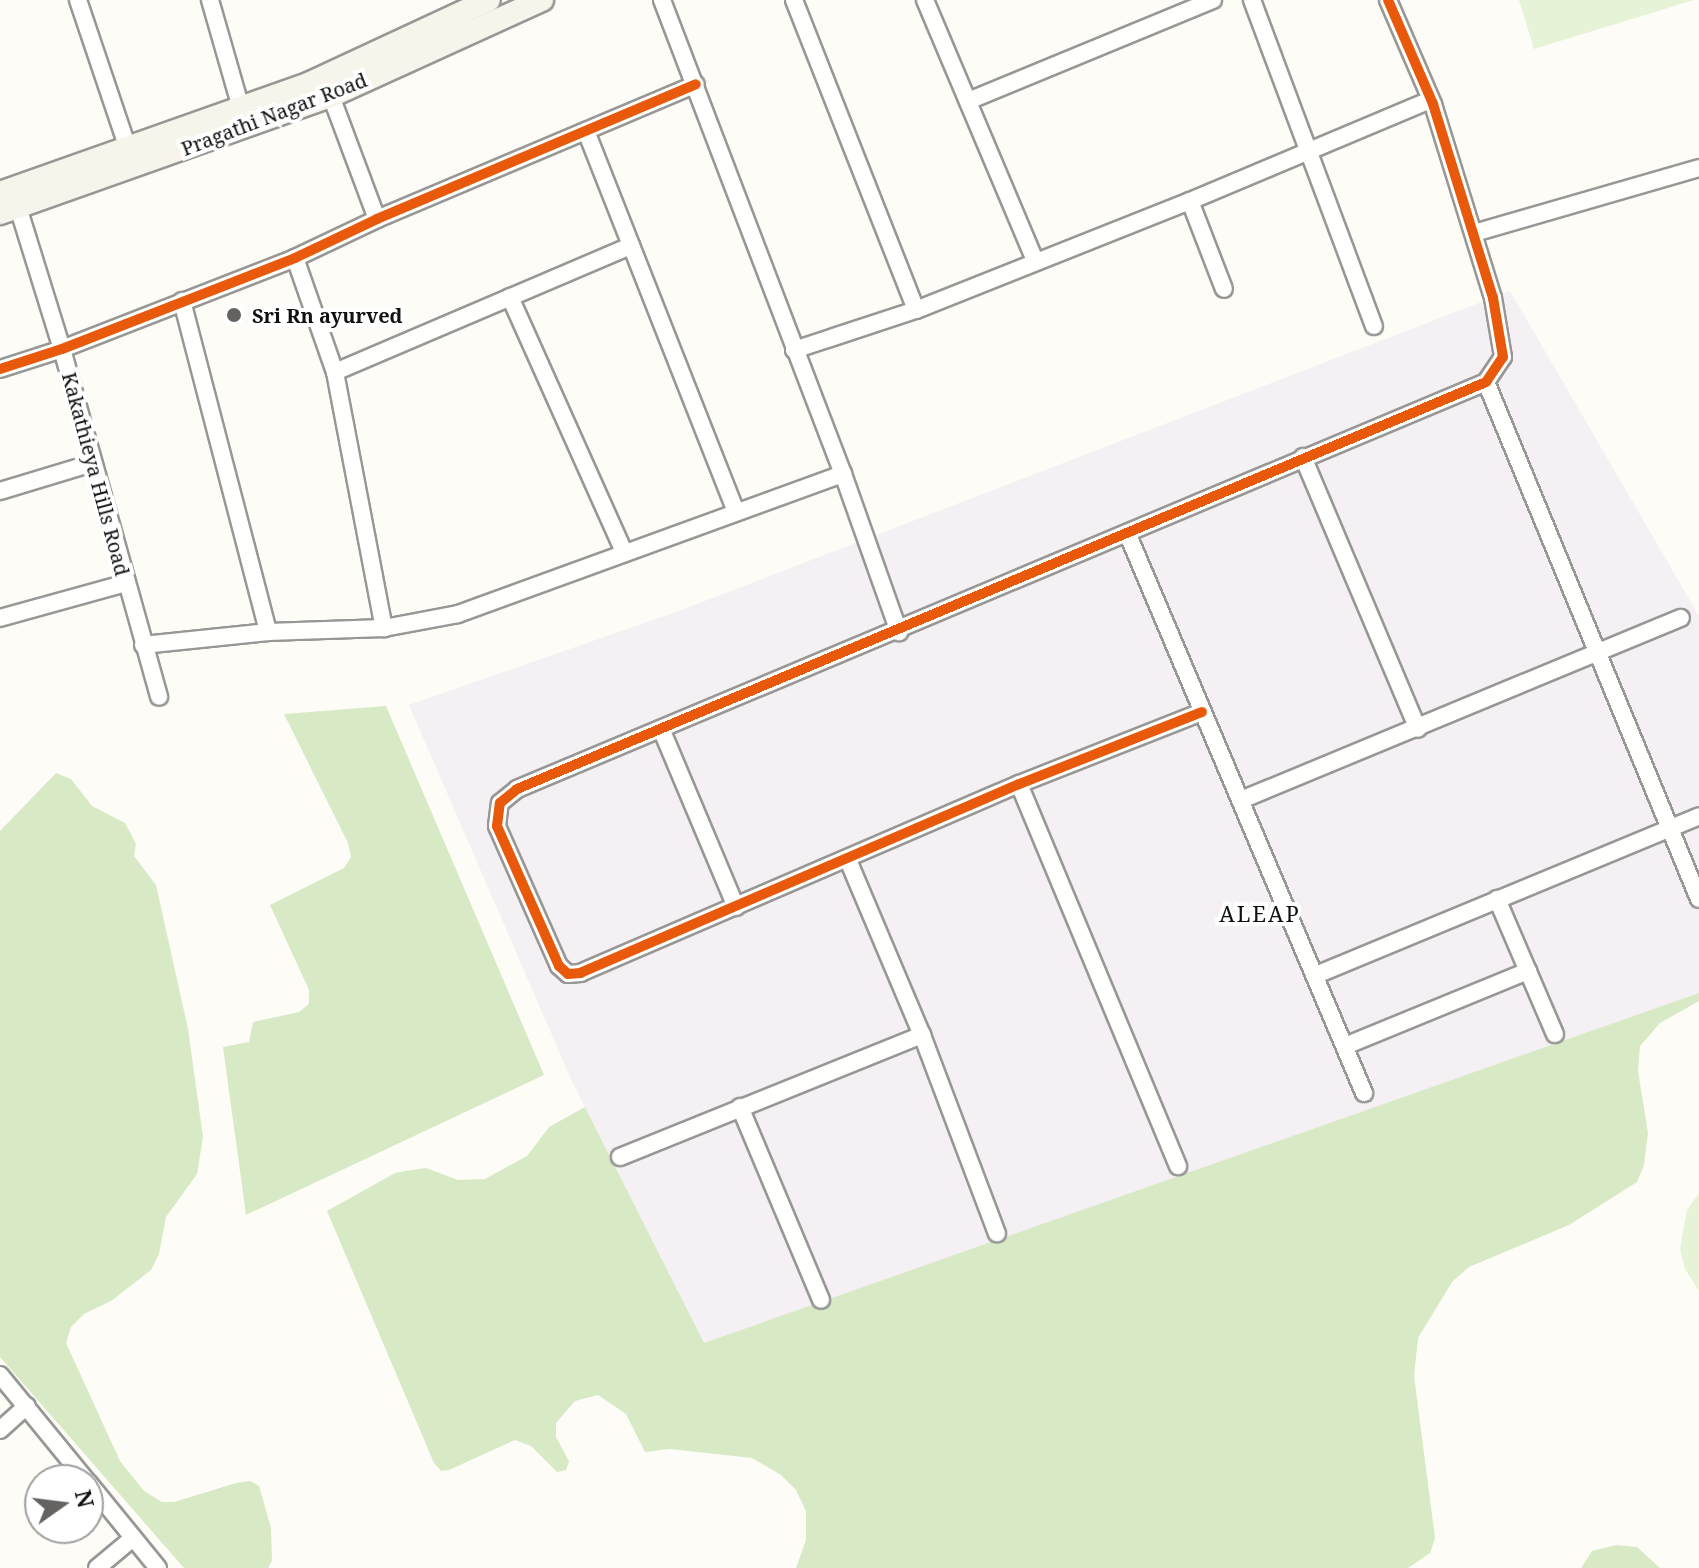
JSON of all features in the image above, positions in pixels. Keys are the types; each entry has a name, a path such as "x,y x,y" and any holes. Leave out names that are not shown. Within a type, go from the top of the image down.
{"main road":[{"name":"Pragathi Nagar Road","path":"6,204 128,149 310,83 489,0"},
{"name":"Pragathi Nagar Road","path":"6,204 331,96 542,0"}],"street":[{"path":"78,0 128,149"},
{"path":"210,0 241,108"},
{"path":"662,0 843,474 899,632"},
{"path":"794,0 916,310"},
{"path":"925,0 1035,261"},
{"path":"968,101 1213,0"},
{"path":"1252,0 1374,326"},
{"path":"1202,712 1019,784 586,971 568,974 559,966 497,826 496,815 506,796 1486,382 1503,357 1493,298 1430,100 1388,0"},
{"path":"0,369 62,349 295,258 377,219 696,84"},
{"path":"331,96 377,219"},
{"path":"794,350 916,310 1190,201 1430,100"},
{"path":"586,131 736,512"},
{"path":"1474,233 1699,168"},
{"path":"1190,201 1224,289"},
{"name":"Kakathieya Hills Road","path":"6,204 62,349 159,697"},
{"path":"335,372 631,246"},
{"path":"295,258 335,372 384,628"},
{"path":"510,297 624,552"},
{"path":"182,301 268,632"},
{"path":"1486,382 1699,899"},
{"path":"1303,457 1418,729"},
{"path":"0,491 93,463"},
{"path":"143,645 268,632 384,628 458,614 843,474"},
{"path":"1128,535 1364,1093"},
{"path":"0,618 126,583"},
{"path":"1241,800 1681,618"},
{"path":"662,731 736,907"},
{"path":"1019,784 1178,1166"},
{"path":"1316,975 1699,816"},
{"path":"848,860 922,1035 997,1233"},
{"path":"1497,899 1555,1034"},
{"path":"1345,1046 1528,971"},
{"path":"620,1157 922,1035"},
{"path":"740,1107 821,1300"},
{"path":"0,1375 73,1464"},
{"path":"0,1430 27,1406"},
{"path":"104,1502 158,1568"},
{"path":"97,1568 133,1538"}],"shaded area":[{"path":"1510,291 1699,616 1699,993 704,1344 571,1079 409,705 679,611"}],"green space":[{"path":"1519,0 1694,0 1534,49"},
{"path":"386,706 544,1075 246,1215 223,1047 249,1042 253,1022 299,1012 309,1004 309,990 270,905 344,868 351,857 348,843 284,714"},
{"path":"56,773 71,779 92,806 125,823 136,844 134,856 156,885 188,1029 203,1137 197,1174 166,1217 159,1254 151,1270 111,1301 84,1314 71,1327 66,1343 120,1461 144,1491 162,1502 174,1502 236,1483 250,1481 259,1486 271,1528 272,1561 268,1568 184,1568 104,1476 104,1464 93,1464 0,1357 0,831"},
{"path":"1699,993 1699,1001 1660,1023 1640,1046 1638,1071 1648,1133 1644,1165 1637,1182 1569,1225 1469,1267 1452,1282 1418,1338 1414,1376 1435,1538 1430,1553 1408,1568 796,1568 806,1540 806,1511 796,1490 781,1475 752,1458 670,1449 645,1452 626,1414 598,1395 575,1401 556,1423 556,1437 569,1461 566,1470 557,1472 531,1446 515,1440 441,1471 434,1463 327,1211 395,1173 426,1168 458,1180 485,1179 527,1156 549,1127 585,1107 704,1343"},
{"path":"1699,1193 1699,1291 1685,1269 1680,1249 1687,1210"},
{"path":"1616,1545 1637,1547 1660,1568 1581,1568 1592,1551"}],"cycle path":[{"path":"1202,712 1019,784 581,973 568,974 559,966 497,826 500,803 517,789 1486,382 1503,357 1493,298 1433,104 1388,0"},
{"path":"0,369 62,349 295,258 377,219 696,84"}],"place":[{"name":"Sri Rn ayurved","path":"234,315"}],"district":[{"name":"ALEAP","path":"1260,914"}]}
